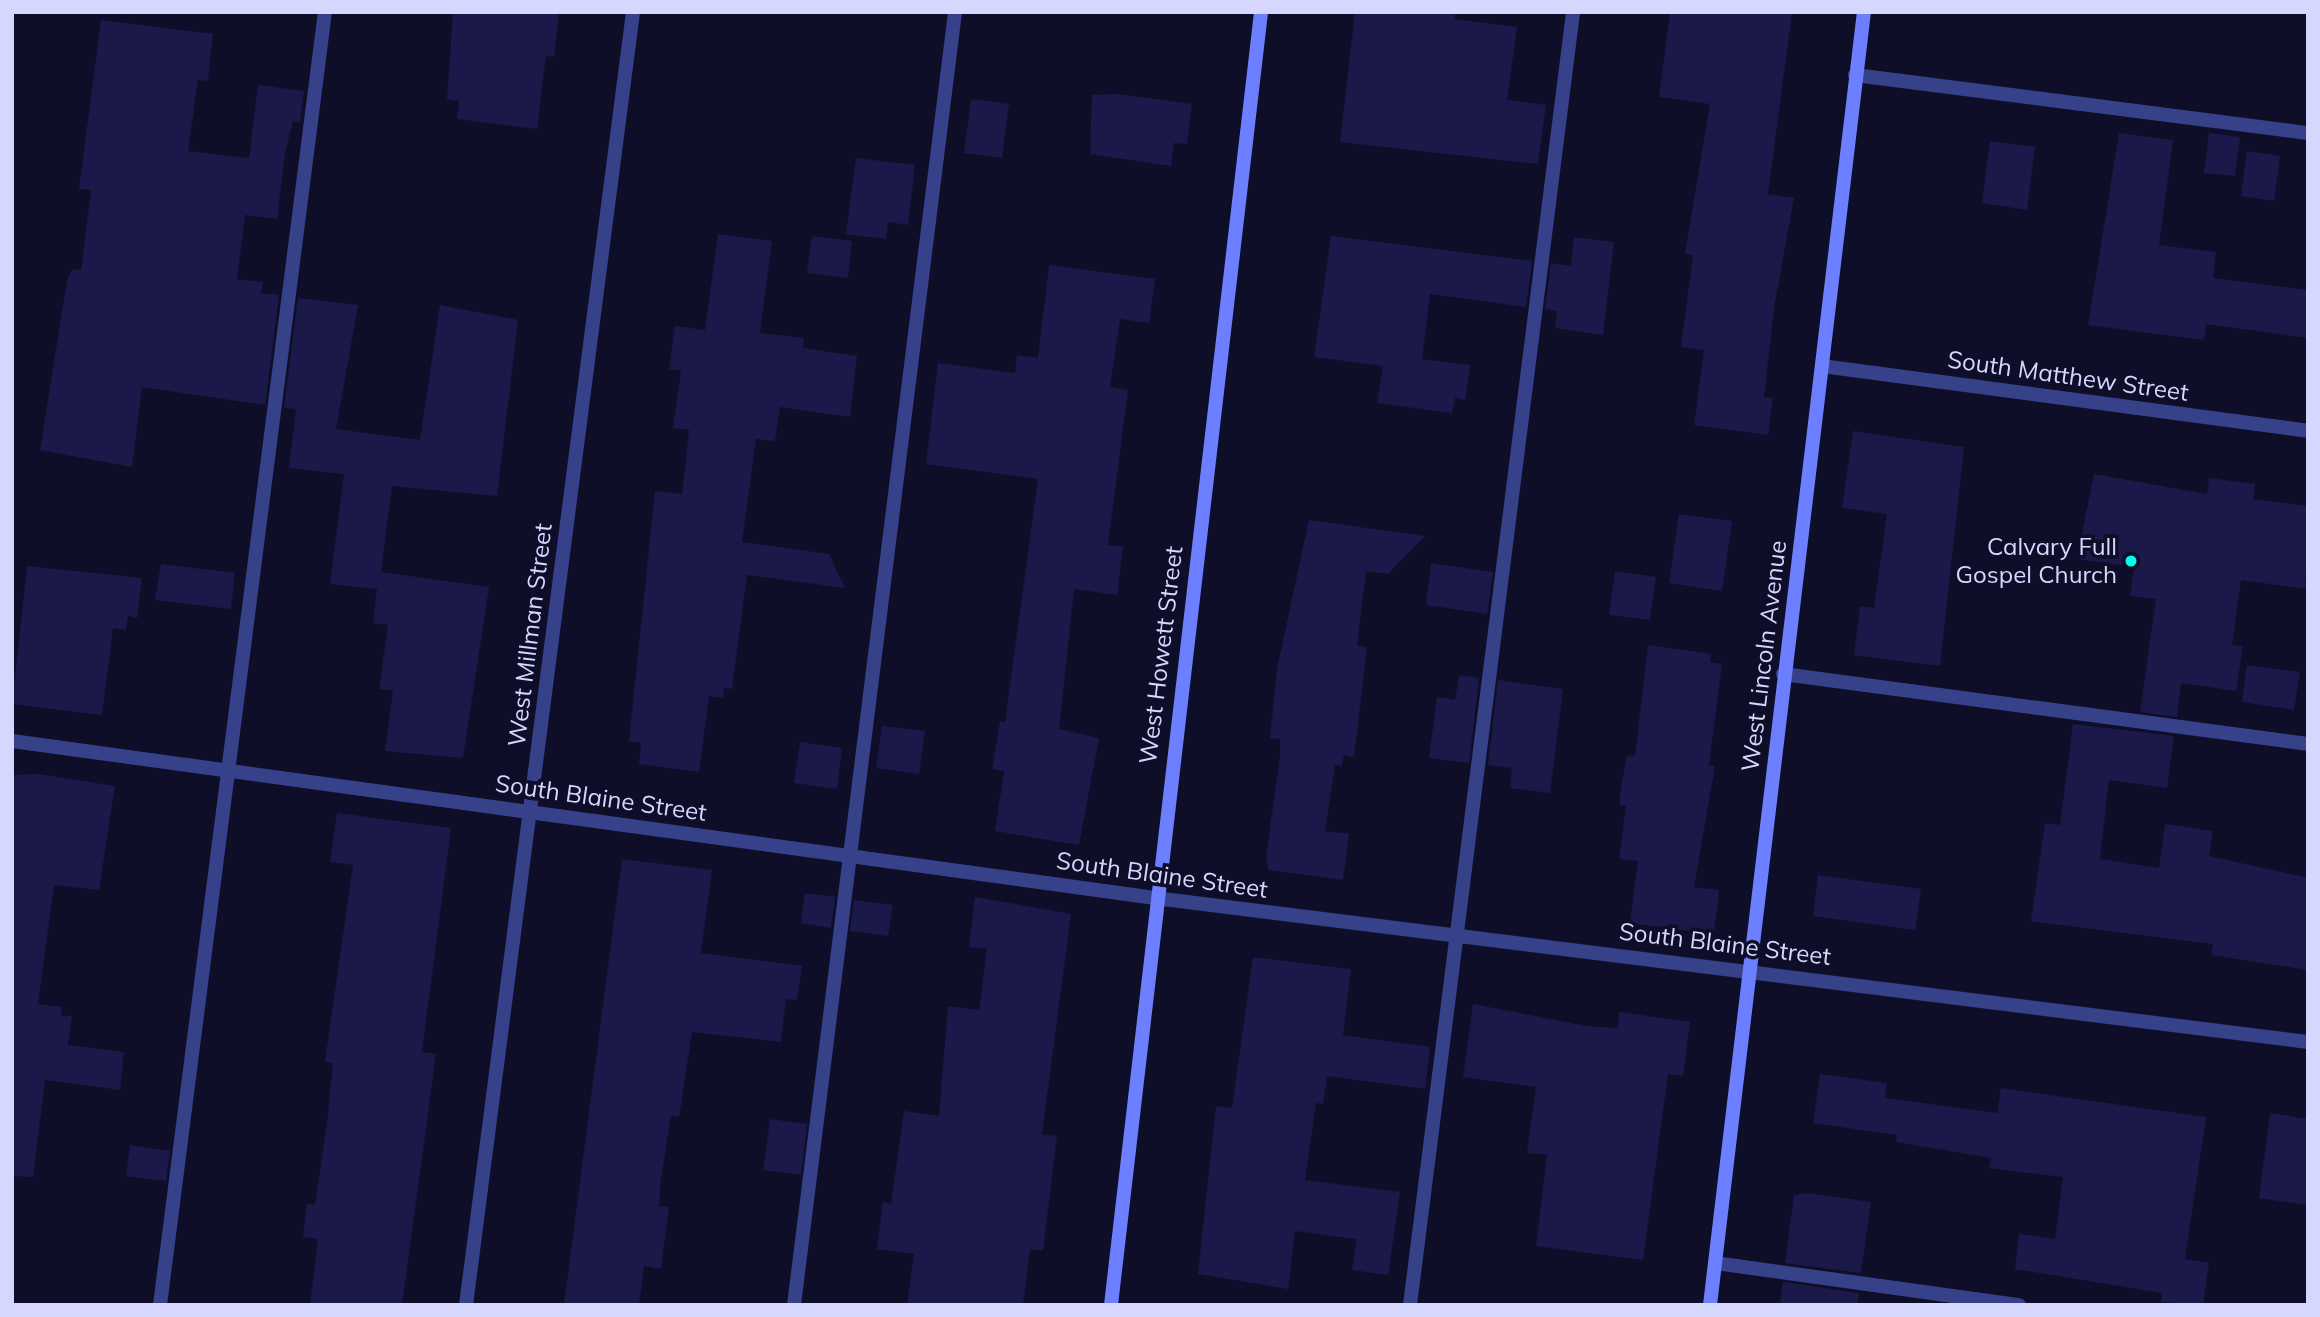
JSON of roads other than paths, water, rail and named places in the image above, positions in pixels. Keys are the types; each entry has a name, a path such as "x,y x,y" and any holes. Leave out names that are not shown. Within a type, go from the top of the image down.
{"main road":[{"name":"West Howett Street","path":"1111,1305 1154,898 1261,12"},
{"name":"West Lincoln Avenue","path":"1710,1305 1783,674 1864,12"}],"street":[{"path":"160,1305 325,12"},
{"name":"West Millman Street","path":"466,1305 633,12"},
{"path":"794,1305 955,12"},
{"path":"1410,1305 1573,12"},
{"path":"1855,75 2308,133"},
{"name":"South Matthew Street","path":"1822,366 2308,431"},
{"path":"1783,674 2308,744"},
{"name":"South Blaine Street","path":"12,741 1154,898 1456,937 1750,970 2308,1042"},
{"path":"1715,1263 2019,1305"}],"place":[{"name":"Calvary Full Gospel Church","path":"2131,561"}]}
